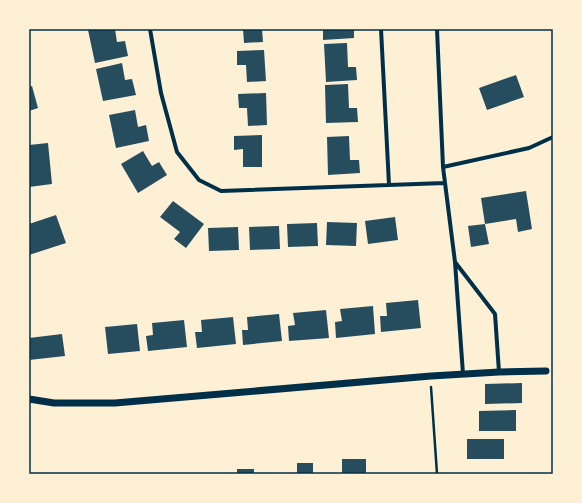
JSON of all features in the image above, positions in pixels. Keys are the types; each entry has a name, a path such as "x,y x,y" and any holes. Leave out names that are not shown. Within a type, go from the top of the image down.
{"street":[{"path":"150,29 161,93 177,152 199,180 221,191 445,183"},
{"path":"381,29 389,185"},
{"path":"437,29 443,167 455,262 463,374"},
{"path":"443,167 529,148 553,137"},
{"path":"455,262 495,314 499,372"},
{"path":"29,400 60,403 115,402 431,376 546,371"}],"path":[{"path":"431,376 437,474"}],"building":[{"path":"115,29 117,42 125,41 128,56 95,63 88,30"},
{"path":"243,29 262,29 263,42 244,43"},
{"path":"323,29 354,29 354,38 323,40"},
{"path":"347,43 348,67 356,67 357,80 326,82 324,44"},
{"path":"264,50 266,81 247,82 246,65 237,65 237,51"},
{"path":"122,63 125,80 132,79 136,95 103,101 96,69"},
{"path":"516,75 524,97 487,110 479,88"},
{"path":"348,84 349,108 357,108 358,122 326,123 325,85"},
{"path":"32,86 38,108 29,111 29,87"},
{"path":"266,93 267,125 248,126 247,108 239,108 238,94"},
{"path":"135,110 138,127 146,125 149,141 116,148 109,115"},
{"path":"262,135 262,167 243,167 243,149 234,150 234,136"},
{"path":"349,136 350,160 359,160 360,173 328,175 327,137"},
{"path":"48,143 52,184 29,187 29,145"},
{"path":"143,151 152,166 159,162 167,175 138,193 121,164"},
{"path":"526,191 532,229 518,232 516,219 485,224 481,198"},
{"path":"173,201 204,224 186,248 174,239 180,232 160,217"},
{"path":"56,215 66,243 29,255 29,224"},
{"path":"395,217 398,240 368,244 365,221"},
{"path":"327,222 357,223 356,246 326,245"},
{"path":"317,223 318,246 288,247 287,224"},
{"path":"485,224 489,244 471,247 468,226"},
{"path":"279,226 280,249 250,250 249,227"},
{"path":"238,227 239,250 209,251 208,228"},
{"path":"418,300 421,328 381,332 380,316 387,316 386,303"},
{"path":"373,306 375,334 336,338 335,322 342,321 340,309"},
{"path":"326,310 329,338 289,341 288,326 295,325 293,313"},
{"path":"279,314 282,341 243,345 242,330 248,330 247,317"},
{"path":"233,317 236,344 197,348 195,332 202,332 201,320"},
{"path":"184,320 187,347 148,351 146,336 153,335 152,323"},
{"path":"137,324 140,351 108,354 105,327"},
{"path":"62,334 65,356 29,360 29,338"},
{"path":"522,383 522,403 485,404 485,384"},
{"path":"516,410 516,431 479,431 479,411"},
{"path":"467,439 504,439 504,459 467,459"},
{"path":"342,459 366,459 366,474 342,474"},
{"path":"297,463 313,463 313,474 297,474"},
{"path":"237,469 254,469 254,474 237,474"}]}
